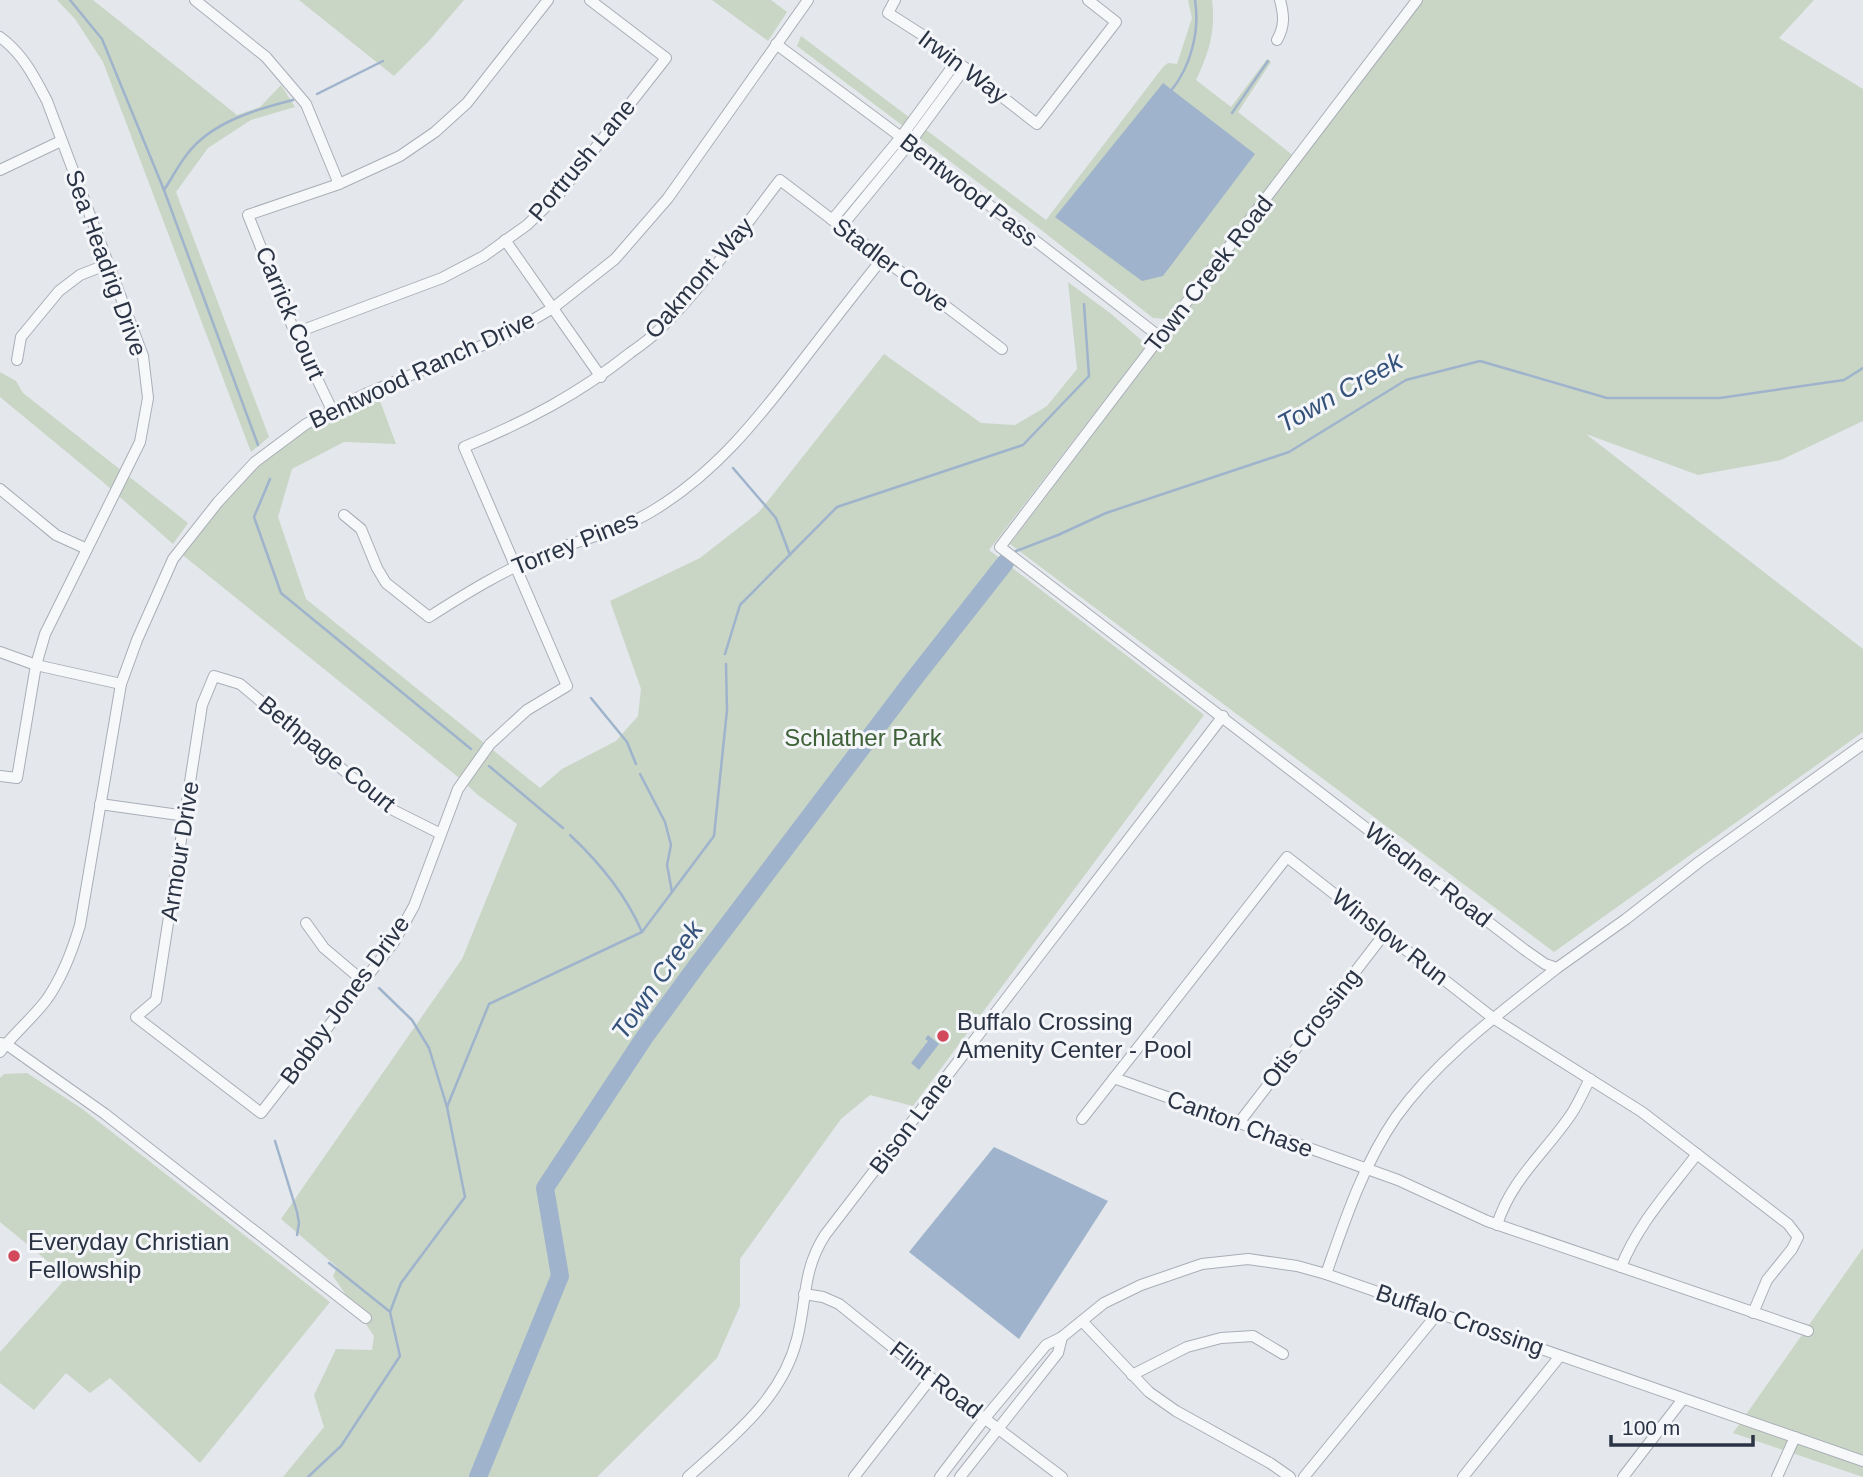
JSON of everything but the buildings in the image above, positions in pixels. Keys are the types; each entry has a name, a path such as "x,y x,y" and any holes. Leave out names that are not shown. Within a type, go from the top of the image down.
{"street":[{"path":"195,0 266,57 306,104 338,184 400,156 435,132 467,103 548,0"},
{"name":"Portrush Lane","path":"295,333 442,278 484,256 527,225 560,193 666,58 590,0"},
{"name":"Bentwood Ranch Drive","path":"1,1044 46,1000 69,961 80,925 121,684 137,640 173,559 255,462 306,424 365,394 505,337 554,308 615,259 668,198 808,0"},
{"name":"Irwin Way","path":"895,0 888,13 924,36 1037,124 1116,22 1088,0"},
{"path":"1277,40 1283,30 1284,16 1280,0"},
{"name":"Town Creek Road","path":"1000,547 1417,0"},
{"name":"Sea Headrig Drive","path":"0,37 14,47 32,71 47,101 143,356 148,398 140,442 45,634 36,666 17,778 0,776"},
{"name":"Bentwood Pass","path":"776,44 1160,337"},
{"path":"837,223 905,141 961,65"},
{"path":"0,170 61,141"},
{"name":"Stadler Cove","path":"780,180 1002,349"},
{"name":"Oakmont Way","path":"515,566 464,447 564,401 601,376 659,330 702,281 780,180"},
{"name":"Carrick Court","path":"332,410 295,333 248,215 338,184"},
{"path":"505,240 601,376"},
{"name":"Torrey Pines","path":"344,515 361,529 386,583 429,617 515,566 606,534 652,512 688,488 729,451 763,412 881,259"},
{"path":"17,360 21,337 59,291 80,275 108,264"},
{"path":"0,489 56,535 87,549"},
{"name":"Wiedner Road","path":"1000,547 1525,950 1545,964 1558,968"},
{"name":"Bobby Jones Drive","path":"261,1113 394,942 414,906 458,789 490,744 527,710 567,686 515,566"},
{"path":"0,652 36,666 121,684"},
{"name":"Armour Drive","path":"214,676 202,705 156,1000 136,1017 261,1113"},
{"name":"Bethpage Court","path":"214,676 240,684 389,808 440,834"},
{"name":"Bison Lane","path":"688,1477 758,1411 778,1384 797,1340 811,1261 825,1235 1223,716"},
{"path":"1325,1274 1350,1204 1366,1169 1396,1117 1470,1037 1699,862 1863,744"},
{"path":"100,804 186,816"},
{"name":"Winslow Run","path":"1114,1079 1287,857 1493,1018 1642,1112 1788,1224 1798,1237 1792,1249 1767,1280 1753,1313"},
{"path":"306,923 324,948 363,981"},
{"name":"Otis Crossing","path":"1238,1124 1385,933"},
{"path":"1,1044 105,1114 366,1318"},
{"path":"1082,1119 1114,1079"},
{"name":"Canton Chase","path":"1114,1079 1398,1180 1497,1225 1808,1331"},
{"path":"1497,1225 1504,1202 1515,1184 1572,1112 1590,1079"},
{"path":"1622,1268 1630,1243 1697,1154"},
{"name":"Buffalo Crossing","path":"940,1477 1046,1345 1062,1337 1104,1303 1141,1285 1202,1264 1248,1259 1297,1266 1325,1274 1863,1461"},
{"name":"Flint Road","path":"804,1294 823,1297 839,1304 1062,1477"},
{"path":"1304,1477 1438,1313"},
{"path":"1082,1321 1149,1392 1176,1411 1290,1477"},
{"path":"1132,1375 1187,1347 1221,1338 1253,1336 1283,1354"},
{"name":"Buffalo Crossing","path":"960,1477 1058,1353 1062,1337"},
{"path":"1463,1477 1560,1356"},
{"path":"854,1477 931,1378"},
{"path":"1623,1477 1683,1399"},
{"path":"1777,1477 1795,1437"}],"green space":[{"path":"57,0 93,0 237,115 260,107 281,85 295,107 251,120 208,148 176,192 269,437 251,452 103,62 75,19"},
{"path":"299,0 464,0 394,76"},
{"path":"712,0 771,0 787,12 768,41"},
{"path":"1188,0 1212,0 1210,41 1196,80 1231,107 1267,59 1271,62 1238,112 1295,157 1166,319 1153,318 1040,229 797,46 801,36 1046,220 1163,67 1168,63 1177,64 1192,18"},
{"path":"1422,0 1814,0 1779,38 1863,89 1863,421 1781,460 1698,475 1586,434 1863,649 1863,732 1554,952 1010,544"},
{"name":"Schlather Park","path":"1068,282 1147,345 989,550 1204,715 913,1106 870,1095 841,1119 740,1259 740,1306 717,1358 597,1477 283,1477 324,1427 314,1395 336,1349 372,1350 374,1336 333,1276 337,1267 281,1219 462,959 517,824 179,552 218,502 306,424 376,390 396,444 344,442 292,469 278,517 306,599 540,788 562,769 616,741 638,716 641,689 610,601 700,558 759,512 884,354 981,423 1015,425 1047,406 1077,369"},
{"path":"0,372 16,381 23,393 188,523 173,544 0,397"},
{"path":"27,1073 81,1108 330,1302 200,1463 110,1378 90,1393 66,1373 34,1410 0,1383 0,1352 67,1277 0,1222 0,1078 4,1074"},
{"path":"1863,1248 1863,1477 1733,1433"}],"water":[{"path":"1163,83 1255,154 1163,276 1142,281 1055,217"},
{"path":"928,1035 939,1044 919,1070 911,1063 928,1041 925,1039"},
{"path":"994,1147 1108,1201 1019,1339 909,1252"}],"waterway":[{"path":"70,0 102,39 164,190 258,445"},
{"path":"1170,92 1183,71 1192,48 1196,24 1195,0"},
{"path":"317,94 383,61"},
{"path":"1232,113 1268,61"},
{"path":"164,190 188,153 209,133 236,118 293,100"},
{"path":"725,654 740,605 837,507 1023,445 1089,376 1084,304"},
{"name":"Town Creek","path":"1016,551 1106,513 1289,452 1406,380 1480,361 1607,398 1720,398 1844,380 1863,368"},
{"path":"733,468 776,518 790,555"},
{"path":"270,479 254,517 281,593 471,749"},
{"name":"Town Creek","path":"478,1477 560,1276 545,1188 644,1038 698,964 1005,563"},
{"path":"308,1477 341,1446 400,1356 390,1312 401,1283 465,1197 447,1107 489,1004 642,932 714,836 727,710 726,664"},
{"path":"591,698 627,742 636,764"},
{"path":"489,766 563,828"},
{"path":"640,774 665,822 671,845 667,865 672,892"},
{"path":"570,835 611,880 642,932"},
{"path":"379,988 412,1020 429,1048 447,1107"},
{"path":"275,1141 297,1212 297,1235"},
{"path":"329,1263 389,1311"}],"place":[{"name":"Buffalo Crossing Amenity Center - Pool","path":"943,1036"},
{"name":"Everyday Christian Fellowship","path":"14,1256"}]}
